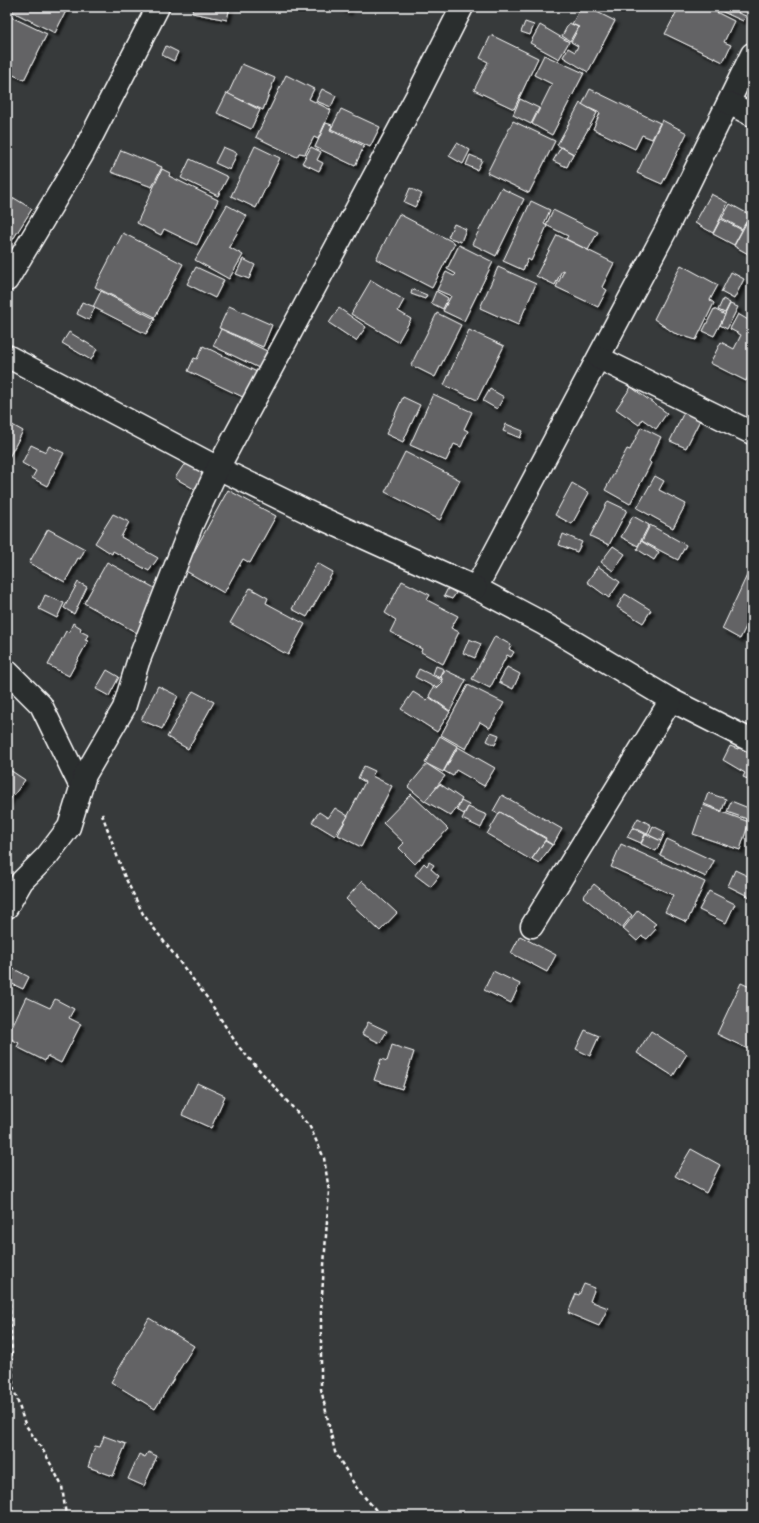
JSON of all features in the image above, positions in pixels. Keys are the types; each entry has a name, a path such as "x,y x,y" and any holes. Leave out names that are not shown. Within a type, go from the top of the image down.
{"street":[{"path":"7,280 82,155 158,7"},
{"path":"7,907 22,880 47,856 69,827 83,781 124,708 138,662 192,524 218,468 417,96 462,7"},
{"path":"476,588 666,230 752,54"},
{"path":"729,103 752,115"},
{"path":"7,356 218,468 312,514 476,588 544,624 671,700 752,741"},
{"path":"599,358 752,433"},
{"path":"7,670 41,705 83,781"},
{"path":"532,926 671,700"}],"path":[{"path":"83,781 110,832 124,875 143,914 208,999 238,1046 310,1127 324,1158 330,1191 321,1310 321,1389 335,1452 356,1487 381,1516"},
{"path":"7,1232 13,1387 25,1424 46,1455 62,1486 66,1516"}],"building":[{"path":"14,7 68,7 55,33 11,11"},
{"path":"193,7 230,7 227,20 192,13"},
{"path":"337,7 351,7 348,12"},
{"path":"581,7 587,7 615,21 588,72 563,57 568,48 575,52 578,46 571,42 579,27 572,24"},
{"path":"679,7 706,7 734,21 724,42 731,45 723,62 665,34"},
{"path":"712,7 741,7 738,13 746,16 743,21"},
{"path":"9,16 47,34 24,80 7,72 7,20"},
{"path":"525,22 534,25 530,35 521,32"},
{"path":"569,23 578,27 570,41 562,36"},
{"path":"540,25 569,42 559,59 530,43"},
{"path":"491,35 538,58 514,109 474,90 488,62 480,58"},
{"path":"166,46 178,52 174,61 162,55"},
{"path":"544,55 584,73 552,135 532,124 552,84 534,75"},
{"path":"242,64 275,78 263,110 228,94"},
{"path":"286,75 314,89 309,99 331,110 318,139 314,137 305,154 299,153 297,157 256,137"},
{"path":"322,89 336,96 331,107 316,101"},
{"path":"590,89 660,123 652,139 642,135 635,149 593,129 600,113 582,105"},
{"path":"227,93 260,110 251,129 217,113"},
{"path":"520,99 539,108 531,124 513,115"},
{"path":"580,103 597,113 574,154 557,145"},
{"path":"341,109 380,127 370,147 331,129"},
{"path":"662,120 687,133 662,184 637,173"},
{"path":"513,121 555,141 529,193 487,173"},
{"path":"326,123 332,125 330,130 364,146 355,166 315,147"},
{"path":"457,143 470,150 463,164 449,156"},
{"path":"255,146 280,158 256,208 231,196"},
{"path":"223,147 237,153 230,170 215,163"},
{"path":"311,147 321,152 317,160 323,163 319,171 302,163"},
{"path":"561,147 573,154 567,167 553,161"},
{"path":"121,150 162,167 152,187 111,172"},
{"path":"470,155 482,160 477,170 466,165"},
{"path":"190,159 228,177 218,196 181,178"},
{"path":"162,169 170,173 169,176 218,200 197,245 164,229 161,235 137,223"},
{"path":"410,188 422,194 415,207 404,202"},
{"path":"501,188 524,199 496,256 472,244"},
{"path":"711,194 728,203 713,233 695,223"},
{"path":"14,198 32,209 10,244 7,241 7,208"},
{"path":"531,201 550,210 544,224 547,226 531,261 528,259 523,270 503,261"},
{"path":"730,204 750,215 742,229 722,218"},
{"path":"227,205 247,216 229,247 243,255 229,279 195,260"},
{"path":"553,210 598,232 588,250 566,239 568,236 546,225"},
{"path":"399,214 455,243 432,288 376,259"},
{"path":"750,216 752,217 752,251 750,255 734,246"},
{"path":"721,219 742,230 734,245 713,234"},
{"path":"454,224 466,229 461,242 448,237"},
{"path":"123,233 183,264 155,317 95,287"},
{"path":"557,235 614,263 602,287 607,290 598,307 556,287 564,271 562,270 555,285 536,276"},
{"path":"459,245 493,262 464,321 443,311 451,296 437,290 446,272 454,276 456,274 447,269"},
{"path":"243,259 255,265 249,279 236,274"},
{"path":"681,265 718,285 710,300 714,303 696,340 674,333 654,319"},
{"path":"196,267 224,280 215,298 187,284"},
{"path":"498,267 536,284 518,325 480,308"},
{"path":"731,272 744,279 734,299 721,292"},
{"path":"371,280 404,300 398,311 411,319 398,342 351,314"},
{"path":"412,289 427,295 425,299 411,294"},
{"path":"101,291 155,319 146,334 93,307"},
{"path":"436,291 448,298 443,309 431,303"},
{"path":"723,299 730,303 725,313 718,310"},
{"path":"82,302 95,307 89,320 77,314"},
{"path":"730,304 738,307 727,329 720,325"},
{"path":"229,306 272,325 263,347 219,328"},
{"path":"339,308 366,327 356,341 329,323"},
{"path":"714,309 725,315 714,336 703,331"},
{"path":"437,313 461,325 435,377 411,365"},
{"path":"738,314 750,321 752,318 752,380 748,377 746,381 710,363 721,342 734,349 741,335 730,329"},
{"path":"221,329 267,351 259,368 213,346"},
{"path":"469,330 504,346 477,400 444,385"},
{"path":"69,332 97,349 91,360 62,343"},
{"path":"203,346 257,372 245,398 188,371 194,358 197,359"},
{"path":"631,387 667,413 656,429 642,419 639,425 616,409"},
{"path":"490,389 504,397 497,409 483,401"},
{"path":"433,394 472,412 464,429 468,431 461,447 454,444 446,461 410,445"},
{"path":"403,397 420,405 403,442 386,434"},
{"path":"684,412 700,420 686,448 670,441"},
{"path":"7,422 23,431 7,461"},
{"path":"506,424 523,431 520,438 503,431"},
{"path":"641,427 661,437 649,461 651,463 630,504 605,490 627,449 630,450"},
{"path":"31,445 46,452 49,446 64,453 47,486 32,478 36,471 22,463"},
{"path":"405,452 460,480 440,520 385,492"},
{"path":"188,464 203,471 201,475 204,477 194,489 175,478 183,466"},
{"path":"655,476 664,481 659,490 686,504 673,528 637,508"},
{"path":"572,483 589,493 572,524 555,515"},
{"path":"228,490 276,516 250,563 243,559 224,593 184,570"},
{"path":"608,501 627,510 609,545 590,536"},
{"path":"113,514 129,522 121,537 158,558 149,571 113,551 112,554 95,543"},
{"path":"633,516 649,525 638,546 621,537"},
{"path":"650,525 686,545 678,560 642,541"},
{"path":"48,529 85,549 80,559 78,558 65,582 29,563"},
{"path":"563,534 582,542 577,552 559,545"},
{"path":"641,541 659,552 654,560 637,549"},
{"path":"613,546 625,554 613,571 601,562"},
{"path":"107,562 162,592 139,634 84,603"},
{"path":"317,563 333,572 307,617 292,609"},
{"path":"598,566 620,582 609,598 587,582"},
{"path":"748,573 752,575 752,614 740,639 722,629"},
{"path":"402,581 430,595 427,600 458,616 451,628 459,632 443,664 421,652 422,649 390,632 396,620 385,613"},
{"path":"78,582 87,587 74,614 64,608"},
{"path":"250,588 268,598 266,603 305,624 288,655 230,623"},
{"path":"448,588 456,593 452,599 444,596"},
{"path":"625,594 651,610 643,623 617,607"},
{"path":"45,595 64,603 57,618 39,609"},
{"path":"73,623 81,628 80,631 88,635 85,640 88,641 69,676 48,665 66,631 69,632"},
{"path":"495,636 511,645 509,649 514,652 511,657 507,655 490,688 472,679"},
{"path":"469,639 481,644 475,658 463,653"},
{"path":"436,666 444,669 440,678 433,674"},
{"path":"507,667 520,674 513,689 499,682"},
{"path":"419,669 442,680 436,688 415,677"},
{"path":"107,670 119,677 109,696 96,689"},
{"path":"445,670 466,680 450,711 429,696 434,686 437,688 443,682 441,676"},
{"path":"468,685 504,703 490,728 480,722 466,749 441,735"},
{"path":"158,686 178,696 162,729 141,720"},
{"path":"193,691 214,702 188,749 167,737"},
{"path":"413,692 426,700 429,697 450,712 437,732 401,709"},
{"path":"491,732 499,735 495,745 487,741"},
{"path":"440,736 457,746 443,772 425,763"},
{"path":"740,745 752,751 752,781 743,777 745,773 723,760 730,746 738,749"},
{"path":"458,747 495,768 484,786 456,770 453,776 444,771"},
{"path":"427,764 445,776 425,801 408,787"},
{"path":"364,766 375,771 372,776 392,786 361,847 338,835 365,782 358,778"},
{"path":"7,768 25,780 14,795 13,794 7,805"},
{"path":"440,784 462,799 451,816 425,801"},
{"path":"708,793 726,799 722,811 704,804"},
{"path":"411,794 448,829 415,864 399,848 404,843 383,823"},
{"path":"502,795 562,829 553,845 545,840 546,838 500,812 498,814 493,811"},
{"path":"461,801 469,805 464,814 457,810"},
{"path":"731,801 751,809 747,819 727,812"},
{"path":"703,805 749,822 740,850 693,834"},
{"path":"468,807 487,815 481,828 462,819"},
{"path":"335,808 348,816 335,836 312,822 319,812 328,818"},
{"path":"500,812 546,839 531,860 487,834"},
{"path":"638,818 651,825 647,834 633,827"},
{"path":"653,826 665,832 661,841 649,835"},
{"path":"632,828 645,834 641,843 627,837"},
{"path":"646,834 661,841 656,851 641,844"},
{"path":"667,839 714,861 706,877 660,855"},
{"path":"545,841 552,845 539,863 532,859"},
{"path":"621,844 705,882 687,922 665,912 673,895 611,867"},
{"path":"429,862 434,865 431,869 439,876 431,887 415,875 424,863 427,866"},
{"path":"735,870 752,878 752,898 728,886"},
{"path":"362,881 397,913 380,931 346,899"},
{"path":"594,884 632,915 622,928 583,897"},
{"path":"709,891 735,904 726,923 699,910"},
{"path":"638,910 656,924 653,926 656,929 647,939 642,936 637,941 623,929"},
{"path":"520,936 556,955 547,972 511,953"},
{"path":"14,969 29,977 23,989 8,982"},
{"path":"493,971 520,984 511,1003 484,990"},
{"path":"741,983 752,988 752,1051 717,1034"},
{"path":"26,997 50,1008 55,999 74,1009 69,1018 81,1024 61,1063 47,1056 45,1061 17,1047 19,1043 7,1037"},
{"path":"368,1022 387,1031 380,1043 362,1034"},
{"path":"585,1030 599,1036 590,1056 576,1049"},
{"path":"651,1031 687,1054 673,1076 637,1053"},
{"path":"392,1045 414,1052 402,1089 374,1080 381,1059 387,1061"},
{"path":"197,1083 225,1096 211,1128 182,1115"},
{"path":"691,1149 720,1165 706,1193 675,1176"},
{"path":"584,1284 595,1288 590,1301 608,1308 599,1326 568,1313 576,1294 579,1295"},
{"path":"149,1318 194,1346 155,1409 111,1382"},
{"path":"104,1436 126,1444 113,1476 88,1467 95,1446 100,1447"},
{"path":"148,1452 157,1456 144,1486 128,1479 139,1454 145,1457"}]}
